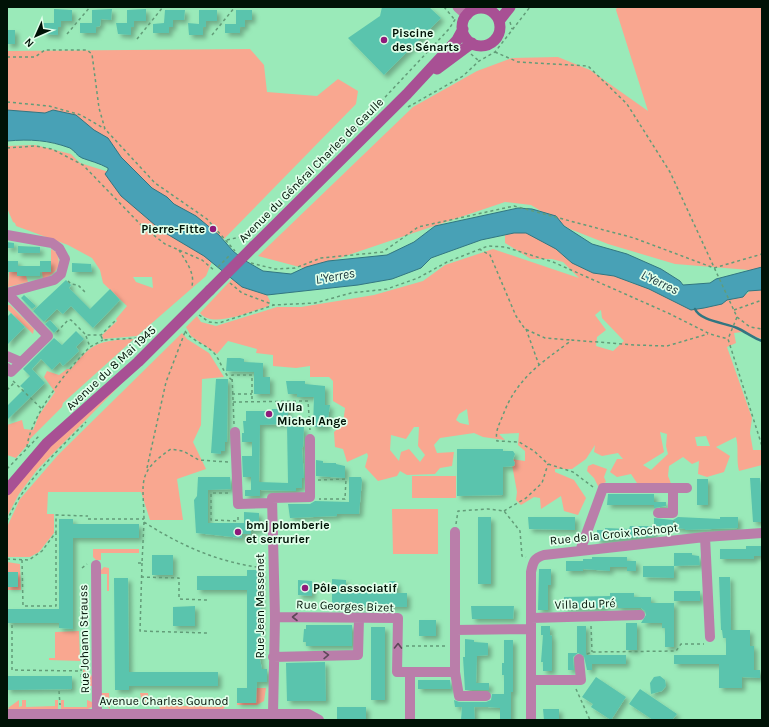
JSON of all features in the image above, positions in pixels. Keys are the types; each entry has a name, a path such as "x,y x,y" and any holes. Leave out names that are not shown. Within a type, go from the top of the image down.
{"main road":[{"path":"463,11 485,8 493,12 507,12 499,33 491,43 481,46 472,43 468,39 463,29"},
{"name":"Avenue du Général Charles de Gaulle","path":"234,266 250,243 407,94 457,40 463,29 463,11"},
{"name":"Avenue du Général Charles de Gaulle","path":"407,94 472,43"},
{"name":"Avenue du 8 Mai 1945","path":"7,490 47,443 138,362 234,266"}],"street":[{"path":"7,235 52,243 59,248 65,259 61,274 54,280 7,293 48,336 11,372 7,368"},
{"path":"7,356 21,362"},
{"path":"235,432 238,499 272,501 310,497 310,439"},
{"path":"580,551 603,488 687,488"},
{"path":"658,513 673,513 673,488"},
{"name":"Rue Jean Massenet","path":"272,501 275,617 273,714"},
{"path":"455,532 455,672 459,696 486,696"},
{"name":"Rue de la Croix Rochopt","path":"535,560 544,555 705,537 762,533"},
{"path":"705,537 710,637"},
{"path":"531,720 531,572 535,560"},
{"name":"Rue Johann Strauss","path":"96,565 97,714"},
{"name":"Villa du Pré","path":"531,618 640,615"},
{"name":"Rue Georges Bizet","path":"275,617 398,618 397,672 410,672"},
{"path":"273,657 358,656 359,618"},
{"path":"454,630 531,629"},
{"path":"531,680 581,680 580,659"},
{"path":"408,717 410,672 455,672"},
{"name":"Avenue Charles Gounod","path":"7,714 97,714 142,717 256,717 273,714 308,714 319,720"}],"path":[{"path":"67,34 90,7"},
{"path":"137,39 163,7"},
{"path":"212,36 235,7"},
{"path":"444,7 455,20"},
{"path":"406,108 463,76 479,61 495,52 530,7"},
{"path":"340,147 449,29 463,11"},
{"path":"7,57 35,57 45,50 87,50 92,54 99,108 105,129"},
{"path":"495,52 518,62 588,66 627,104 670,172 737,317 750,327 762,329"},
{"path":"7,102 49,106 81,115 105,129 155,183 207,219 238,253"},
{"path":"7,148 36,146 52,149 83,165 142,226 165,244 202,260 219,274"},
{"path":"251,263 275,269 295,268 321,258 383,252 418,227 514,206 634,238 714,268 762,254"},
{"path":"226,240 244,236 250,243"},
{"path":"196,312 203,319 209,322 220,323 274,305 315,303 351,293 387,289 418,278 447,262 488,246 505,247 553,262 668,313 710,334 728,339"},
{"path":"479,249 490,255 516,316 525,329 539,365"},
{"path":"178,250 192,271 192,286"},
{"path":"61,274 71,284 78,285 87,294"},
{"path":"225,279 242,293 274,305"},
{"path":"734,310 762,300"},
{"path":"737,317 728,339 762,446"},
{"path":"48,336 54,335 71,320 86,335 90,347"},
{"path":"86,335 101,335 115,321"},
{"path":"184,326 185,332 190,339 214,352 228,377 232,380"},
{"path":"525,329 545,338 667,346 710,334"},
{"path":"185,332 166,382 143,484 144,522 140,577 140,631 207,633"},
{"path":"101,335 102,340"},
{"path":"27,448 28,436 42,409 77,359 90,347 102,340 139,338 146,340 114,369"},
{"path":"572,340 539,365 523,380 510,397 496,433 498,441 518,442 534,451 548,464 573,472 591,488 603,488"},
{"path":"235,432 232,375 252,375 252,402"},
{"path":"11,378 42,409"},
{"path":"7,390 15,382"},
{"path":"232,394 252,394"},
{"path":"233,402 308,401 310,439"},
{"path":"7,469 40,435"},
{"path":"146,470 157,458 171,449 183,451 199,460 236,463"},
{"path":"455,532 458,511 488,509 504,511 526,498 542,483 548,464"},
{"path":"310,480 346,479 346,499 311,499 310,497"},
{"path":"211,493 238,499 238,521 210,520 211,493"},
{"path":"504,511 520,531 522,556 535,560"},
{"path":"673,513 674,529 683,530 686,539"},
{"path":"22,560 23,606 56,606 56,515 88,516"},
{"path":"88,519 144,519"},
{"path":"144,522 172,540 205,554 242,566 274,569"},
{"path":"7,559 29,560 42,552 56,532"},
{"path":"138,564 142,563"},
{"path":"140,577 179,578 179,599 207,600"},
{"path":"591,616 592,652"},
{"path":"12,624 12,670 81,671"},
{"path":"580,659 586,654 592,652 676,651 681,644 706,644 710,637"},
{"path":"401,646 452,646"},
{"path":"81,668 82,692"},
{"path":"572,680 590,720"},
{"path":"59,691 60,709"}],"shaded area":[{"path":"617,7 762,7 762,271 675,264 608,244 570,229 531,205 505,202 307,269 258,256 413,107 477,71 512,58 558,57 590,70 648,111 616,10"},
{"path":"250,49 264,65 267,92 317,96 338,79 358,91 356,104 224,239 139,181 7,115 7,51"},
{"path":"35,145 71,154 80,163 112,173 213,259 206,276 137,336 103,339 102,335 117,321 116,319 127,306 103,283 100,270 92,258 68,245 16,226 13,222 7,208 7,146","holes":["133,277 152,277 153,288 136,282"]},
{"path":"505,230 526,230 605,266 631,283 663,289 747,294 758,282 762,283 762,339 742,332 734,333 736,343 727,347 752,418 750,433 753,450 762,450 762,465 739,471 736,437 716,447 730,456 724,472 707,477 698,474 699,461 692,464 683,457 669,466 668,476 672,486 643,492 631,474 617,477 610,472 617,459 623,459 618,453 602,456 594,452 595,445 586,459 572,469 555,469 555,472 574,480 586,498 578,515 564,511 561,496 541,509 540,498 534,497 521,505 516,500 517,492 511,459 525,461 525,451 518,445 519,433 499,434 505,440 483,437 474,433 440,438 434,445 437,453 454,452 452,466 440,468 435,474 407,475 400,471 397,476 378,481 365,467 368,456 367,453 347,462 343,449 335,447 334,432 343,424 345,408 333,401 333,381 329,377 310,377 310,366 296,368 273,366 273,355 256,353 257,349 228,341 217,354 191,336 186,327 197,316 201,322 216,326 277,307 301,307 374,295 423,281 445,265 493,249 579,278 563,262 552,259 531,259 505,243","holes":["601,310 602,318 624,341 613,351 596,346 597,337 606,330 595,315","467,409 469,425 460,423 456,420 459,414","414,427 419,427 418,446 425,455 420,462 409,449 401,452 399,461 390,450 391,435 406,439","660,432 667,434 666,446 668,454 651,470 643,465 664,452","706,436 710,446 697,446 695,437"]},
{"path":"51,249 56,252 58,257 59,261 57,269 52,275 43,279 42,272 51,261"},
{"path":"9,272 17,272 18,276 26,276 28,282 8,287"},
{"path":"232,279 243,287 267,295 270,301 269,306 243,315 223,319 213,319 200,313"},
{"path":"7,305 10,305 34,329 33,334 7,309"},
{"path":"182,333 187,339 209,353 224,377 202,379 201,425 193,442 206,469 177,479 183,520 150,520 141,492 48,492 47,514 54,514 54,533 39,552 30,557 7,557 7,527 20,499 58,455"},
{"path":"134,339 63,403 62,407 30,439 29,443 16,458 7,455 7,425 22,420 24,429 33,430 39,415 55,392 44,377 47,371 59,375 67,369 71,369 85,353 98,344"},
{"path":"123,382 37,470 19,494 7,517 7,497 19,481 51,446"},
{"path":"593,464 607,469 604,477 606,482 598,486 594,478 587,471 588,466"},
{"path":"412,476 456,476 456,498 412,498"},
{"path":"392,509 438,509 438,554 393,554"},
{"path":"93,549 139,549 139,553 101,553 101,560 96,560 93,557"},
{"path":"7,562 20,564 21,590 8,590 8,587 18,572 7,572"},
{"path":"104,567 109,568 109,591 107,591 107,574 100,574"},
{"path":"79,631 80,661 49,660 49,658 55,658 55,632"},
{"path":"83,669 92,676 92,686 83,686"},
{"path":"256,688 266,688 264,701 257,705 237,705 237,703 256,703"},
{"path":"101,693 109,693 110,709 101,700"},
{"path":"140,693 148,693 149,706 143,706"},
{"path":"19,700 19,707 22,706 22,700 26,700 26,707 55,706 55,700 58,700 58,709 8,708"},
{"path":"61,700 64,700 64,707 87,707 87,700 92,702 92,707 88,709 61,709"},
{"path":"164,700 167,700 168,706 195,706 195,700 199,700 199,706 222,707 222,700 225,701 227,705 223,709 160,709 159,706 164,706"},
{"path":"160,718 249,718 251,720 160,720"}],"water":[{"path":"7,110 45,113 53,110 76,115 94,130 108,138 121,157 152,188 167,197 174,204 196,216 219,235 233,251 244,260 263,271 291,274 306,267 328,261 387,255 414,242 435,226 518,208 532,209 556,216 564,226 592,244 627,254 661,269 680,281 683,285 710,283 716,279 762,267 762,290 748,291 743,297 727,300 722,304 691,310 649,289 614,276 593,273 572,263 556,249 526,233 514,233 481,240 431,258 421,268 392,279 358,285 267,295 242,287 204,256 162,231 121,196 105,174 108,168 80,157 70,148 54,143 32,140 7,141"}],"building":[{"name":"Piscine des Sénarts","path":"382,7 429,7 441,18 384,75 348,38 380,16"},
{"path":"54,9 72,10 72,21 61,21 61,27 58,27 58,35 44,34 43,23 54,23"},
{"path":"112,9 111,20 101,19 100,26 96,27 96,33 80,33 80,23 92,23 92,10"},
{"path":"146,9 146,21 134,21 134,27 131,27 131,35 118,34 116,23 127,23 127,10"},
{"path":"165,10 185,10 184,20 173,20 173,27 169,27 169,33 153,33 153,24 164,23"},
{"path":"199,10 217,10 217,21 206,21 206,27 203,27 203,35 189,35 188,23 199,24"},
{"path":"236,10 252,10 252,20 245,20 245,27 240,27 240,33 225,33 225,24 236,24"},
{"path":"7,30 15,30 15,44 7,44"},
{"path":"7,242 14,243 14,248 7,248"},
{"path":"18,246 40,247 40,253 18,253"},
{"path":"7,261 18,261 18,266 40,266 40,261 51,261 51,272 40,272 40,276 17,276 17,272 7,272"},
{"path":"72,263 91,264 92,272 72,272"},
{"path":"66,280 71,285 69,288 90,309 110,289 120,300 93,328 71,306 63,314 57,309 44,322 33,311"},
{"path":"24,295 36,306 32,309 21,298"},
{"path":"11,313 25,327 7,345 7,317"},
{"path":"50,320 58,329 54,333 45,324"},
{"path":"76,331 84,339 76,347 79,351 63,366 60,362 52,370 41,359 32,369 45,383 7,420 7,406 24,389 20,386 30,376 23,369 54,338 62,345"},
{"path":"227,358 240,358 244,359 244,362 263,363 263,377 270,377 270,394 254,394 254,372 226,371"},
{"path":"216,379 228,379 227,442 225,442 225,451 221,451 221,454 211,453"},
{"path":"286,381 305,381 305,384 325,386 325,405 330,405 327,427 313,427 314,397 297,397 297,394 288,394"},
{"path":"281,407 288,407 288,417 296,417 296,427 304,427 302,448 304,478 302,478 302,488 296,488 296,491 260,490 260,496 245,496 245,490 251,490 251,477 243,477 242,456 252,456 252,442 242,442 242,433 244,433 243,421 246,421 246,411 272,411 272,409 281,409","holes":["287,424 288,483 259,482 260,425"]},
{"path":"457,449 503,449 503,451 513,451 515,454 513,459 515,463 514,466 503,467 503,495 457,496"},
{"path":"316,460 323,461 323,463 336,463 345,466 345,478 316,476"},
{"path":"198,477 230,477 231,489 208,490 208,523 244,523 244,512 259,513 259,530 251,530 251,534 242,534 242,538 196,533 194,500 197,496"},
{"path":"349,477 361,477 362,480 359,514 337,514 337,516 290,518 288,504 310,504 315,501 349,502"},
{"path":"750,478 760,478 762,522 753,522"},
{"path":"697,479 708,479 708,505 697,505"},
{"path":"608,494 654,494 654,502 666,502 666,506 654,508 654,505 607,505"},
{"path":"478,517 491,517 491,584 478,584"},
{"path":"528,517 575,517 575,530 529,529"},
{"path":"678,517 720,519 720,517 738,517 738,528 685,530 676,528 676,526 654,526 654,518 673,520"},
{"path":"59,519 73,519 73,524 139,524 139,538 73,538 73,629 59,628 59,623 7,623 7,609 59,609"},
{"path":"630,526 654,526 654,536 597,541 597,530 605,530 605,528 629,529"},
{"path":"746,546 762,546 762,556 754,556 754,559 720,559 720,549 746,549"},
{"path":"674,553 692,553 692,555 699,556 700,565 674,566"},
{"path":"152,555 173,555 173,575 152,575"},
{"path":"592,557 627,557 627,561 636,561 636,571 627,571 627,567 610,567 610,571 583,569 583,571 566,571 566,561 583,561 583,559 592,559"},
{"path":"643,566 674,566 674,578 643,577"},
{"path":"539,569 551,569 551,585 548,585 548,610 538,610"},
{"path":"247,570 261,570 260,660 262,669 267,669 267,682 257,682 256,703 237,703 237,688 247,688 247,590 197,590 197,576 247,576"},
{"path":"7,572 18,572 18,587 7,587"},
{"path":"719,577 730,577 731,630 750,630 750,646 754,646 754,670 760,670 760,678 742,677 742,688 719,688 719,664 674,664 674,655 726,655 726,638 723,638 721,630"},
{"path":"114,578 128,578 129,672 218,672 218,686 129,686 129,690 115,690"},
{"path":"332,579 346,580 346,589 388,589 388,583 390,581 395,581 397,584 397,593 407,593 407,607 332,606"},
{"name":"Pôle associatif","path":"298,580 312,581 312,596 298,595"},
{"path":"674,591 700,591 700,601 674,601"},
{"path":"610,593 634,593 634,597 651,597 651,603 674,603 674,647 665,647 665,628 662,628 662,623 641,623 646,615 645,611 641,608 618,608 618,605 604,605 604,608 564,608 564,597 610,596"},
{"path":"195,606 195,626 173,626 173,607"},
{"path":"471,606 514,606 513,619 472,619"},
{"path":"419,620 436,620 436,636 419,636"},
{"path":"626,623 637,623 637,650 626,650"},
{"path":"306,625 352,625 352,646 306,646 306,642 303,642 304,629 306,629"},
{"path":"541,626 550,626 550,635 552,636 552,671 543,671 543,662 541,662 543,635 541,635"},
{"path":"577,626 586,626 586,655 626,655 626,664 592,664 592,670 587,670 584,656 578,653 573,657 574,670 568,670 568,653 577,653"},
{"path":"371,627 385,627 385,700 371,700"},
{"path":"465,639 474,640 474,642 488,643 488,655 477,656 476,683 489,683 489,690 465,690 463,657 465,657"},
{"path":"504,640 513,640 513,692 511,692 511,720 500,720 500,708 474,707 475,720 461,720 462,707 455,707 454,700 459,702 486,702 491,700 492,694 504,694 504,675 502,675 502,663 504,663"},
{"path":"325,662 326,701 287,701 286,663"},
{"path":"7,676 72,676 72,689 7,690"},
{"path":"660,676 665,680 666,686 662,691 651,694 650,683 654,677"},
{"path":"596,677 626,697 611,720 591,707 593,704 582,697"},
{"path":"418,680 450,680 451,689 418,689"},
{"path":"640,689 677,714 672,720 653,720 629,704"},
{"path":"337,707 366,707 366,720 337,720"},
{"path":"543,709 559,709 559,720 544,720"}],"waterway":[{"name":"L'Yerres","path":"695,309 698,313 708,319 737,328 762,341"}],"place":[{"name":"Piscine des Sénarts","path":"384,40"},
{"name":"Pierre-Fitte","path":"213,229"},
{"name":"Villa Michel Ange","path":"269,414"},
{"name":"bmj plomberie et serrurier","path":"238,532"},
{"name":"Pôle associatif","path":"305,588"}]}
